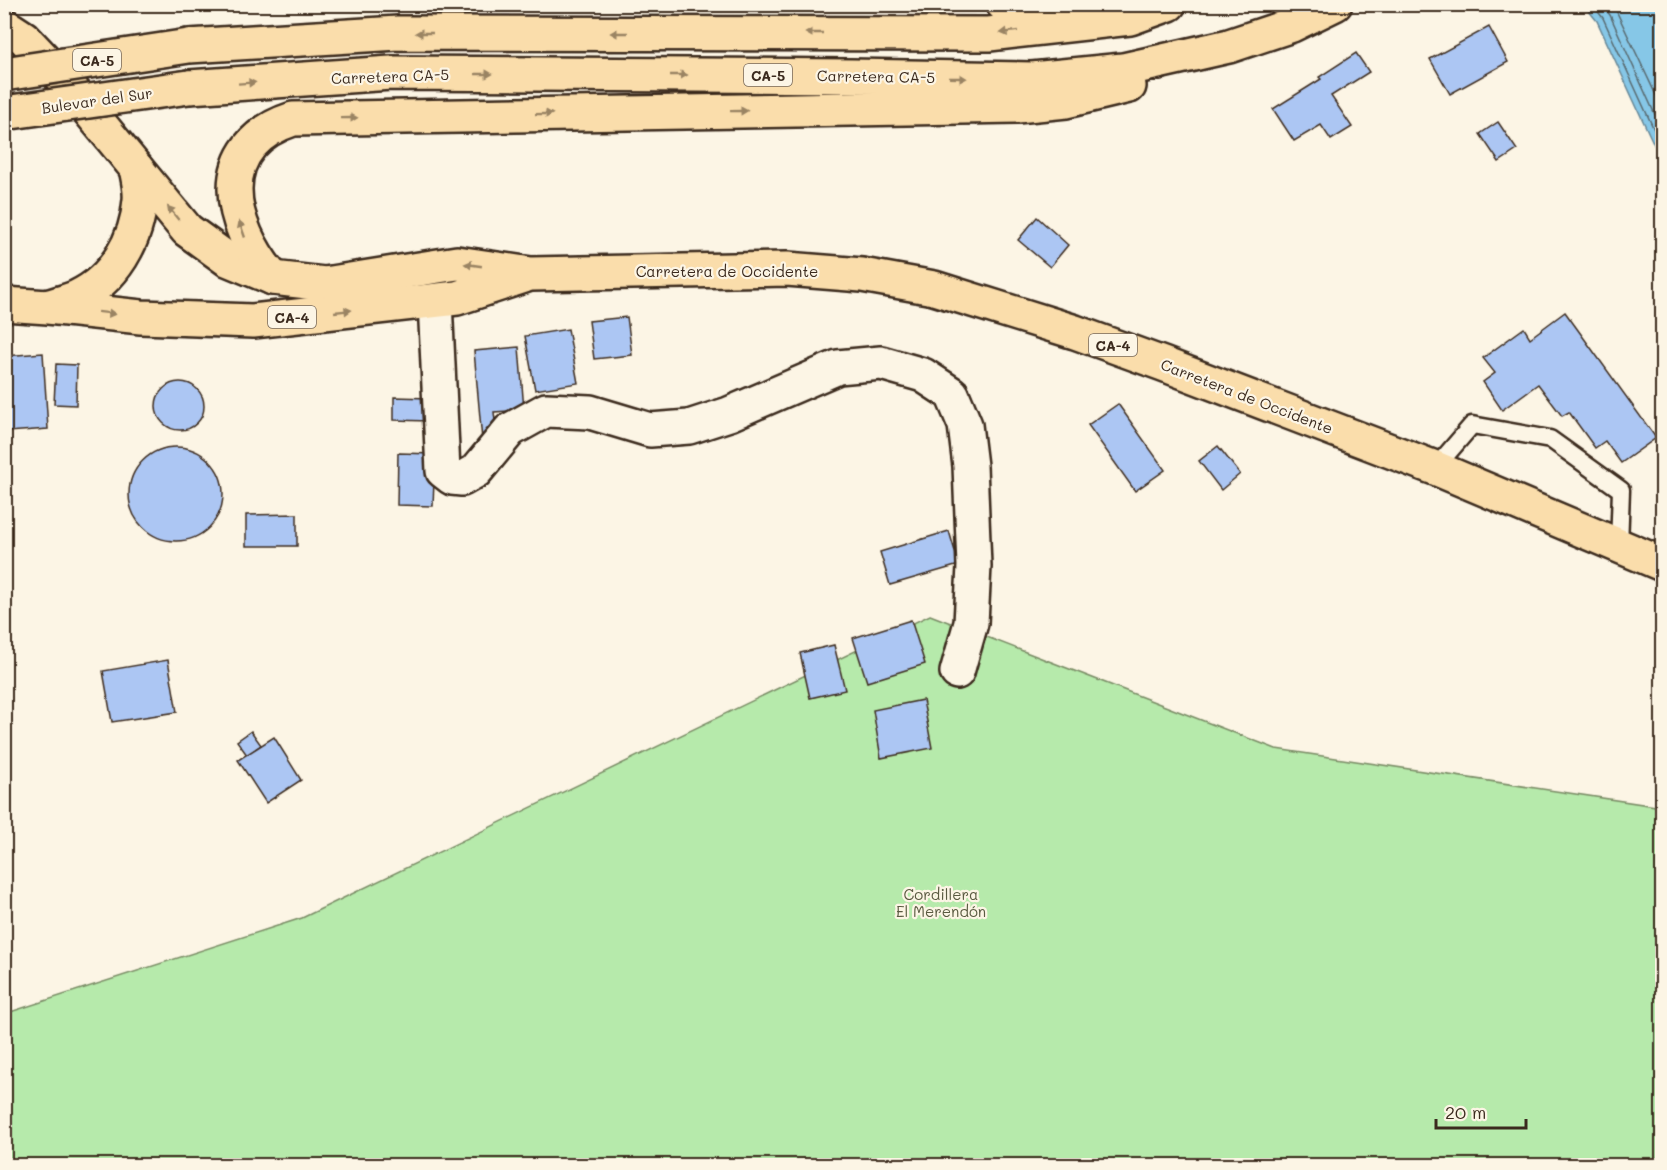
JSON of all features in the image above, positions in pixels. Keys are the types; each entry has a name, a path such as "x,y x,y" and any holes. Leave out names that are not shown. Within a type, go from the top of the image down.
{"main road":[{"path":"1003,4 1130,18"},
{"name":"CA-5","path":"4,74 189,46 398,33 989,34 1130,18 1169,4"},
{"name":"Carretera CA-5","path":"189,87 392,73 839,75 1032,79 1123,70 1229,46 1293,25 1335,4"},
{"name":"Carretera de Occidente","path":"4,25 24,38 63,79 187,230 227,259 273,278 325,284 456,263 531,274 787,268 862,275 934,288 1075,332 1435,468 1662,564"},
{"path":"273,278 256,259 244,236 237,213 235,187 237,171 252,143 277,124 293,119 1017,106 1066,101 1150,81 1229,46"},
{"name":"Bulevar del Sur","path":"4,113 189,87"},
{"path":"48,307 77,297 103,280 123,256 135,228 139,208 136,168"},
{"name":"Carretera de Occidente","path":"4,304 141,317 253,321 457,298 531,274"}],"street":[{"path":"435,301 444,471 452,478 462,479 476,471 510,430 546,410 590,412 650,430 689,427 729,414 838,367 881,363 923,375 952,394 965,425 970,466 974,566 971,623 957,672"}],"lane":[{"path":"1435,468 1472,424 1550,439 1621,490 1619,546"}],"green space":[{"name":"Cordillera El Merendón","path":"930,615 1276,749 1662,807 1662,1165 5,1165 4,1014 302,918"}],"water":[{"path":"1584,5 1662,5 1662,162 1597,21"}],"building":[{"path":"1489,27 1508,62 1450,94 1430,59"},
{"path":"1356,53 1369,72 1331,96 1352,127 1331,140 1321,125 1294,141 1273,109 1321,79 1319,77"},
{"path":"1498,122 1517,150 1499,162 1480,134"},
{"path":"1037,217 1068,245 1050,267 1018,240"},
{"path":"1565,312 1656,438 1621,463 1605,441 1595,448 1569,412 1562,416 1538,384 1502,410 1483,382 1495,373 1483,358 1524,328 1530,338"},
{"path":"627,317 632,355 594,359 589,321"},
{"path":"568,329 578,383 535,390 525,336"},
{"path":"519,347 524,410 494,412 497,439 482,440 474,351"},
{"path":"43,353 48,429 8,432 4,356"},
{"path":"56,364 77,365 76,405 54,404"},
{"path":"180,382 197,389 204,406 197,423 180,430 163,423 156,406 163,389"},
{"path":"394,397 430,398 429,421 394,420"},
{"path":"1118,404 1165,470 1135,491 1088,425"},
{"path":"1218,446 1240,474 1221,490 1199,461"},
{"path":"176,447 194,451 209,461 219,476 223,494 219,512 209,527 194,537 176,541 158,537 143,527 133,512 129,494 133,476 143,461 158,451"},
{"path":"398,453 435,454 433,506 397,505"},
{"path":"297,514 297,546 246,546 246,515"},
{"path":"949,531 959,565 890,585 880,552"},
{"path":"911,620 925,664 867,682 853,638"},
{"path":"834,645 845,690 810,698 800,653"},
{"path":"168,660 177,712 112,722 103,671"},
{"path":"923,700 932,748 881,758 873,710"},
{"path":"251,731 261,745 247,755 237,741"},
{"path":"274,737 301,780 266,803 238,760"}]}
